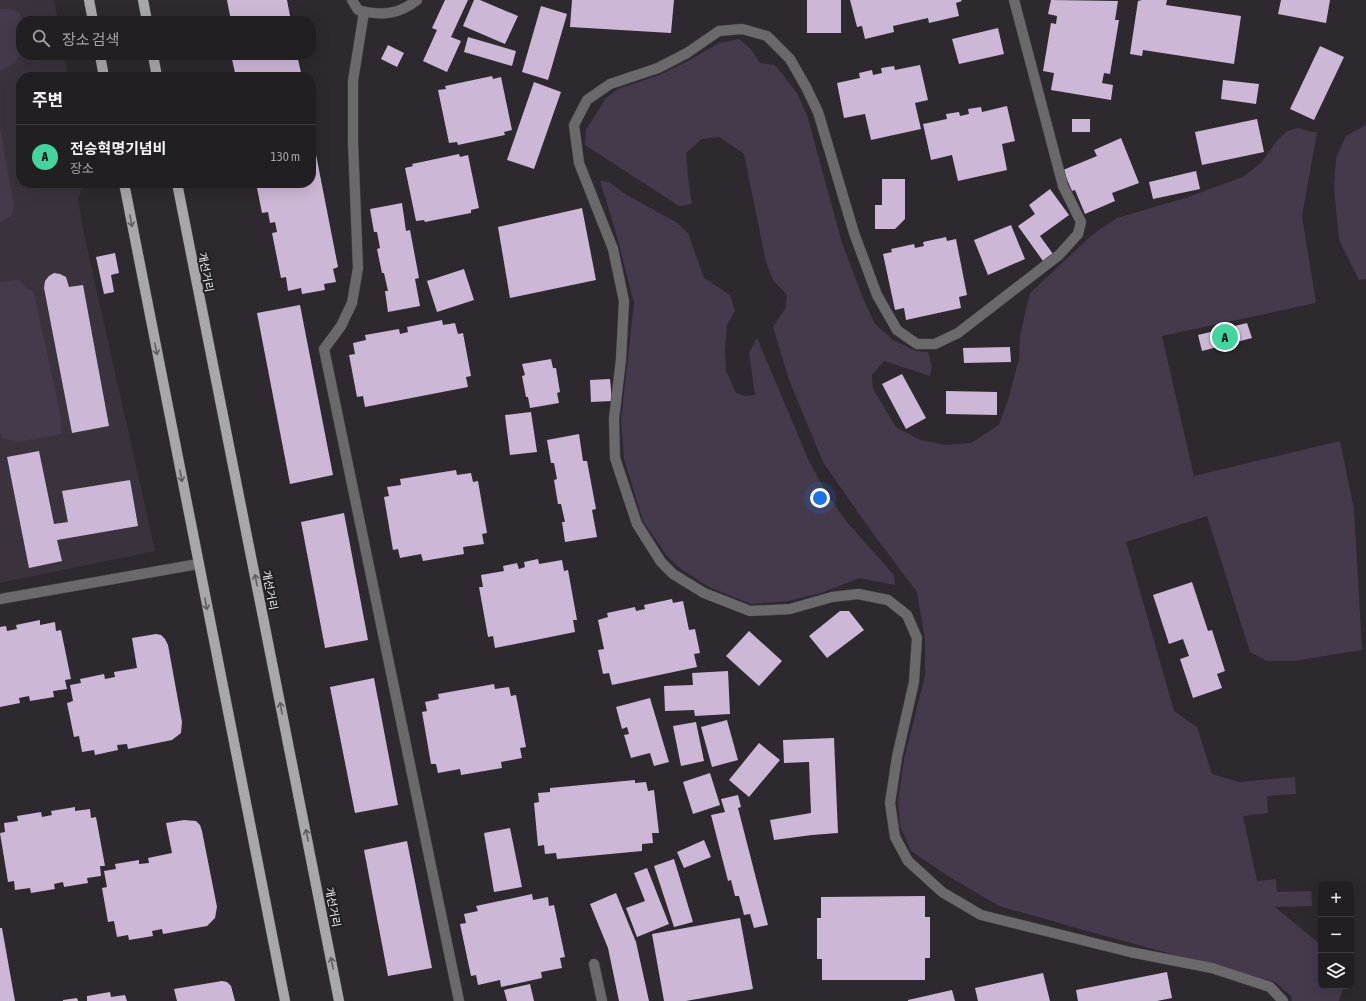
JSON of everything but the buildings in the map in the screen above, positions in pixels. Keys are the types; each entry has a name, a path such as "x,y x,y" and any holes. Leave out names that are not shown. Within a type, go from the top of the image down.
{"main road":[{"path":"89,0 92,16"},
{"path":"143,0 146,16"},
{"path":"101,60 103,72"},
{"path":"154,60 156,72"},
{"path":"125,188 285,1001"},
{"name":"개선거리","path":"177,188 339,1001"}],"street":[{"path":"352,0 358,10 373,14 393,13 417,0"},
{"path":"1014,0 1063,186 1081,222 1078,234 1059,256 958,333 935,344 917,344 897,330 877,295 854,233 818,112 790,59 767,36 742,29 719,31 687,53 658,68 610,84 587,100 574,125 579,163 613,249 624,301 622,359 614,419 615,458 637,524 661,562 673,574 704,593 750,611 790,609 832,597 858,594 888,600 907,615 917,638 914,682 897,757 890,803 895,837 908,861 942,892 981,915 1130,952 1212,968 1270,987 1282,1001"},
{"path":"364,12 352,81 352,142 358,268 352,303 341,326 324,349 459,1001"},
{"path":"0,599 198,564"},
{"path":"594,964 602,1001"}],"shaded area":[{"path":"0,0 54,0 57,16 16,16 16,60 65,60 67,72 16,72 16,188 82,188 78,199 84,234 155,551 0,583"},
{"path":"0,9 10,9 20,13 20,16 16,16 17,60 0,72"},
{"path":"739,39 751,49 760,63 775,65 797,93 807,115 842,243 863,298 875,324 893,340 916,351 928,352 932,366 930,376 884,361 872,375 873,389 896,427 920,440 946,445 971,443 999,425 1008,400 1019,359 1020,335 1030,293 1092,235 1117,218 1185,198 1243,177 1262,162 1275,143 1287,131 1298,128 1317,133 1302,216 1316,303 1162,336 1194,476 1340,441 1354,509 1362,650 1294,661 1267,661 1250,652 1207,516 1126,542 1174,711 1197,727 1212,774 1239,782 1295,777 1296,794 1267,796 1268,813 1243,816 1257,881 1276,879 1277,892 1311,891 1312,906 1275,907 1318,943 1318,989 1343,989 1339,1001 1292,1001 1291,996 1275,982 999,906 948,876 911,851 900,826 898,801 904,759 925,676 925,640 917,592 866,524 823,462 789,380 773,327 785,309 787,295 773,280 766,262 744,154 719,137 702,139 686,153 692,204 679,206 585,145 586,130 605,99 618,89 662,74 719,43"},
{"path":"1366,125 1366,279 1359,280 1339,240 1334,188 1336,158 1346,136"},
{"path":"0,128 14,205 12,215 0,223"},
{"path":"600,181 609,182 625,194 676,222 688,233 704,278 730,295 735,311 727,325 725,350 726,371 736,393 745,396 755,395 749,353 757,338 809,461 826,492 846,521 894,575 895,585 860,578 821,593 788,601 751,604 709,587 681,569 667,556 643,521 624,459 621,420 634,303 616,233"},
{"path":"18,280 34,293 61,417 61,434 18,442 2,438 0,432 0,282"}],"place":[{"name":"전승혁명기념비","path":"1225,337"}]}
